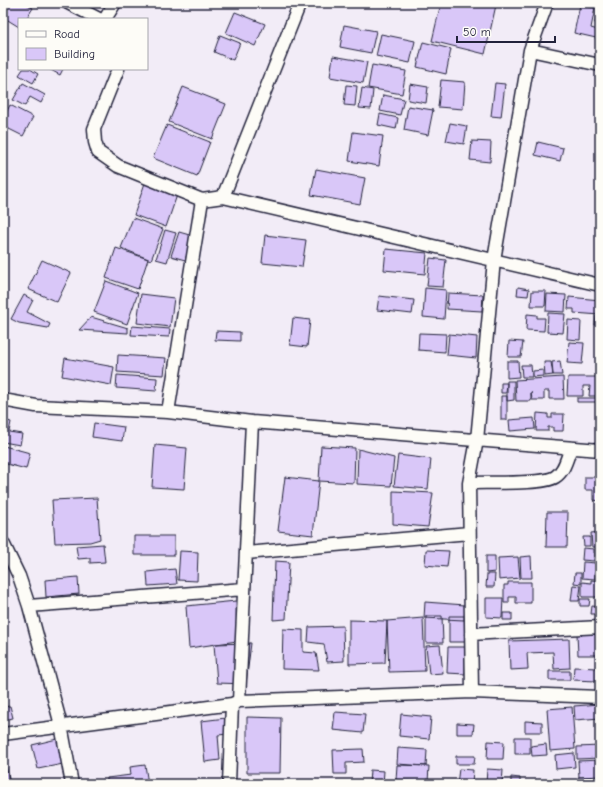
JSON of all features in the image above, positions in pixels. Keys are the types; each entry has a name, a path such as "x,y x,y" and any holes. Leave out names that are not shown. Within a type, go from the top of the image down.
{"street":[{"path":"68,3 97,18"},
{"path":"105,18 115,3"},
{"path":"223,197 300,3"},
{"path":"472,692 469,483 477,440 494,260 530,50 547,3"},
{"path":"530,50 600,65"},
{"path":"118,70 94,129 95,142 98,152 118,166 202,200 223,197 600,285"},
{"path":"168,412 202,200"},
{"path":"3,400 36,406 168,412 252,422 600,450"},
{"path":"229,784 244,589 252,422"},
{"path":"469,483 535,481 554,477 563,469 571,448"},
{"path":"246,554 469,533"},
{"path":"3,543 19,576 29,606 61,725 72,784"},
{"path":"29,606 244,589"},
{"path":"471,634 600,627"},
{"path":"3,734 236,702 472,692 600,697"}],"building":[{"path":"3,3 24,3 33,8 27,18 18,18 18,26 3,17"},
{"path":"441,3 487,3 496,5 485,54 432,41"},
{"path":"600,3 600,24 595,23"},
{"path":"580,5 595,8 591,28 598,30 596,38 574,33"},
{"path":"235,12 265,24 255,46 226,33"},
{"path":"344,25 376,31 371,53 340,47"},
{"path":"381,34 415,41 410,63 376,56"},
{"path":"220,35 240,43 233,60 214,52"},
{"path":"423,42 451,49 446,74 417,67"},
{"path":"333,56 367,62 363,83 330,77"},
{"path":"372,65 406,71 402,94 368,88"},
{"path":"22,70 32,70 38,74 33,83 19,75"},
{"path":"51,70 62,70 60,75"},
{"path":"441,80 465,82 463,109 438,107"},
{"path":"23,83 45,95 41,103 30,97 25,106 13,100"},
{"path":"495,83 505,84 501,117 491,116"},
{"path":"410,84 428,87 426,103 408,100"},
{"path":"346,85 357,86 355,106 344,105"},
{"path":"183,87 226,104 212,139 169,122"},
{"path":"362,88 373,90 371,109 359,108"},
{"path":"383,95 404,99 400,115 380,111"},
{"path":"10,105 33,117 23,136 3,126 3,119"},
{"path":"408,106 433,110 428,135 404,130"},
{"path":"380,114 398,118 396,129 378,125"},
{"path":"450,123 467,126 464,144 446,141"},
{"path":"167,125 210,142 197,176 153,158"},
{"path":"353,132 383,136 379,166 349,161"},
{"path":"472,141 491,142 490,162 470,160"},
{"path":"538,142 563,148 560,161 535,155"},
{"path":"316,169 365,178 360,204 311,195"},
{"path":"145,183 177,195 166,227 134,215"},
{"path":"133,218 163,229 151,260 121,248"},
{"path":"165,230 176,233 167,262 156,259"},
{"path":"179,232 193,236 185,260 171,256"},
{"path":"265,235 306,240 302,267 262,263"},
{"path":"116,248 148,259 138,289 106,278"},
{"path":"386,249 427,253 425,274 384,270"},
{"path":"430,258 446,260 443,287 427,286"},
{"path":"42,260 71,273 57,302 28,289"},
{"path":"106,281 138,293 127,324 94,312"},
{"path":"518,287 529,289 528,296 517,295"},
{"path":"425,288 446,290 444,319 423,317"},
{"path":"532,291 546,291 545,306 531,306"},
{"path":"448,293 483,295 482,311 447,309"},
{"path":"141,294 174,298 170,327 137,323"},
{"path":"547,294 566,295 565,312 546,311"},
{"path":"24,295 33,300 27,312 50,324 48,328 19,323 11,319"},
{"path":"379,296 414,300 412,314 377,310"},
{"path":"569,297 600,300 600,315 574,313 574,309 568,309"},
{"path":"548,313 565,314 563,333 547,332"},
{"path":"527,314 537,315 537,318 545,318 544,331 526,330"},
{"path":"596,316 600,317 600,325 595,325"},
{"path":"91,317 128,328 128,333 79,330"},
{"path":"293,318 310,320 307,347 290,345"},
{"path":"568,320 581,321 580,340 567,339"},
{"path":"132,326 170,329 169,337 131,335"},
{"path":"216,331 240,332 240,341 215,340"},
{"path":"419,333 446,334 445,352 418,350"},
{"path":"449,334 477,337 476,358 447,355"},
{"path":"509,341 523,342 521,357 508,357"},
{"path":"569,342 584,343 582,364 567,363"},
{"path":"118,355 166,358 164,375 117,372"},
{"path":"65,358 114,367 111,385 62,376"},
{"path":"507,361 518,361 519,377 507,378"},
{"path":"560,361 562,375 553,375 552,362"},
{"path":"544,362 551,362 553,375 545,376"},
{"path":"521,365 531,365 532,377 522,377"},
{"path":"543,370 543,376 533,377 533,371"},
{"path":"117,375 157,378 156,391 116,388"},
{"path":"563,377 564,399 549,399 549,391 544,391 544,400 532,400 531,392 531,401 516,401 515,380"},
{"path":"568,377 600,377 600,396 589,396 590,386 583,386 583,396 567,396"},
{"path":"507,381 514,381 514,400 507,401"},
{"path":"501,383 507,383 506,393 501,393"},
{"path":"501,396 507,396 507,420 501,420"},
{"path":"577,398 598,398 598,402 577,402"},
{"path":"537,413 548,414 548,418 552,418 552,414 564,414 563,431 553,431 553,427 548,427 548,431 536,431"},
{"path":"534,418 535,429 510,431 509,420"},
{"path":"4,420 11,422 9,432 22,434 20,445 3,442"},
{"path":"94,423 124,427 122,441 92,437"},
{"path":"155,445 187,448 184,489 152,487"},
{"path":"4,446 30,453 26,469 3,463"},
{"path":"321,446 355,448 354,483 319,481"},
{"path":"358,449 394,458 391,486 357,484"},
{"path":"398,455 431,459 428,489 394,486"},
{"path":"285,477 319,481 313,535 278,531"},
{"path":"585,477 600,477 600,501 593,500 593,490 585,490"},
{"path":"393,491 433,493 428,527 393,524"},
{"path":"97,498 100,539 90,542 55,543 52,500"},
{"path":"547,512 568,512 567,547 546,547"},
{"path":"600,532 600,547 592,547 591,533"},
{"path":"134,536 174,536 174,555 134,555"},
{"path":"583,537 590,537 590,546 584,546"},
{"path":"103,544 105,562 90,563 90,558 78,559 76,546"},
{"path":"583,548 594,549 594,561 582,560"},
{"path":"598,548 600,549 600,568 598,568"},
{"path":"426,550 449,551 447,567 425,565"},
{"path":"180,551 198,552 197,581 178,580"},
{"path":"486,556 495,556 495,572 486,573"},
{"path":"531,556 532,578 521,578 520,557"},
{"path":"518,557 520,578 499,580 498,558"},
{"path":"275,561 289,562 286,619 273,620"},
{"path":"583,562 596,563 595,579 582,578"},
{"path":"175,569 177,584 148,586 147,572"},
{"path":"575,573 581,573 581,584 574,583"},
{"path":"487,574 495,574 494,587 486,587"},
{"path":"78,577 79,594 46,597 45,580"},
{"path":"591,580 600,581 600,597 582,597 582,582 591,583"},
{"path":"508,582 531,582 531,603 516,603 516,597 509,597 509,603 504,603 504,585 508,585"},
{"path":"573,585 581,586 579,601 571,601"},
{"path":"486,598 503,598 502,618 486,617"},
{"path":"580,599 590,599 589,606 580,606"},
{"path":"236,601 237,641 189,648 186,606"},
{"path":"425,602 465,605 464,620 424,618"},
{"path":"592,606 600,607 600,614 591,614"},
{"path":"503,613 512,613 512,620 503,620"},
{"path":"426,616 442,616 443,643 426,643"},
{"path":"449,616 465,616 465,642 449,642"},
{"path":"423,618 425,671 389,672 387,621"},
{"path":"349,620 387,621 385,663 349,664"},
{"path":"343,626 344,661 327,662 324,644 308,642 309,627"},
{"path":"283,629 303,630 303,652 316,653 319,670 282,669"},
{"path":"577,634 600,634 600,655 578,655"},
{"path":"569,639 570,668 554,669 553,652 527,653 528,669 510,670 509,641"},
{"path":"251,643 246,684 217,683 214,644"},
{"path":"440,645 443,673 429,674 426,646"},
{"path":"448,647 466,647 465,674 447,673"},
{"path":"574,667 597,668 597,681 573,680"},
{"path":"549,671 570,671 570,680 549,680"},
{"path":"600,704 600,718 575,720 574,706"},
{"path":"10,706 13,718 3,720 3,707"},
{"path":"572,707 575,749 550,751 547,709"},
{"path":"335,712 365,714 363,733 333,730"},
{"path":"401,714 431,717 429,739 399,736"},
{"path":"247,717 281,718 280,773 247,773"},
{"path":"226,718 228,734 218,735 220,760 205,762 201,721"},
{"path":"525,721 542,722 542,732 525,732"},
{"path":"457,723 474,724 473,734 457,734"},
{"path":"515,737 530,737 530,754 515,754"},
{"path":"57,739 63,764 38,769 32,745"},
{"path":"488,741 504,742 503,759 487,759"},
{"path":"546,744 547,755 532,756 531,746"},
{"path":"600,746 600,758 577,759 577,747"},
{"path":"398,748 427,750 426,766 397,764"},
{"path":"363,749 364,762 346,763 346,774 334,774 333,750"},
{"path":"574,753 575,767 556,769 555,755"},
{"path":"4,754 10,784 3,784"},
{"path":"456,756 475,756 474,764 456,764"},
{"path":"600,760 600,776 579,777 578,761"},
{"path":"145,765 148,784 107,784 107,778 131,775 130,767"},
{"path":"397,765 429,766 428,782 396,780"},
{"path":"459,769 473,770 472,784 457,784"},
{"path":"487,769 503,770 502,784 486,784"},
{"path":"370,770 384,771 383,784 369,784"},
{"path":"511,777 520,778 520,784 511,784"},
{"path":"578,777 593,777 593,784 578,784"},
{"path":"456,781 456,784 424,784 424,782"}]}
